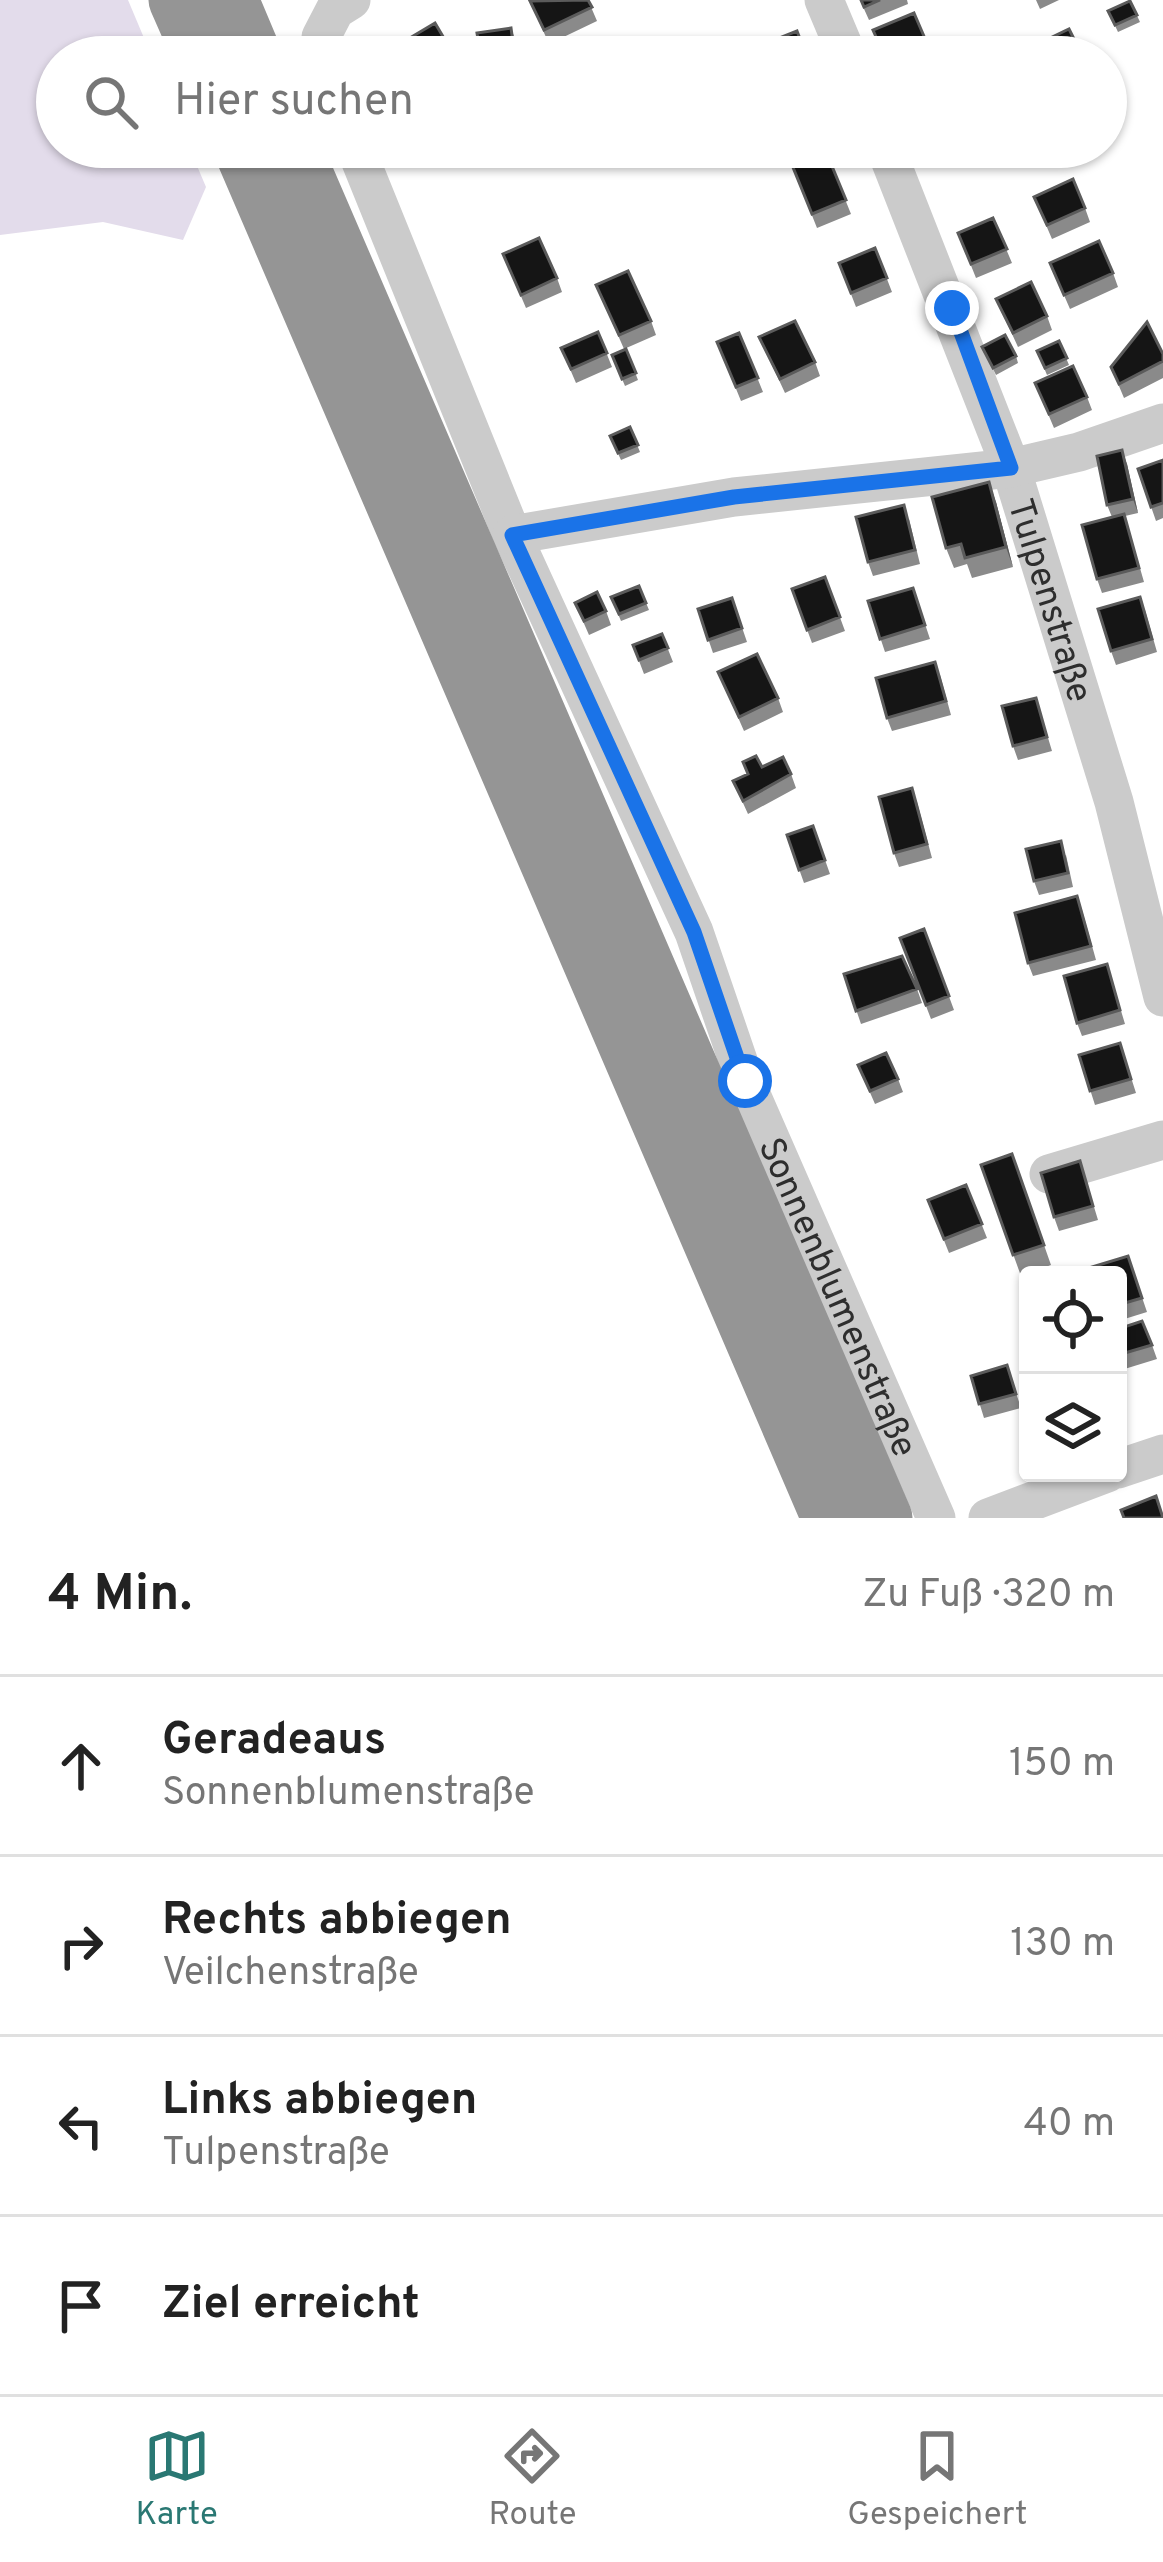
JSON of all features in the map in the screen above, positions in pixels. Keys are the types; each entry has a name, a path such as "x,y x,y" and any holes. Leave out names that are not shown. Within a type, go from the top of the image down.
{"highway":[{"path":"177,0 193,36"},
{"path":"230,0 245,36"},
{"path":"250,168 830,1518"},
{"path":"302,168 884,1518"}],"street":[{"path":"327,36 335,10 351,0"},
{"path":"824,0 839,36"},
{"name":"Sonnenblumenstraße","path":"363,168 512,535 694,932 745,1081 936,1518"},
{"name":"Tulpenstraße","path":"893,168 1011,468 1114,802 1163,997"},
{"path":"512,535 734,497 1011,468 1079,452 1163,423"},
{"path":"1049,1174 1163,1140"},
{"path":"1127,1466 1163,1454"},
{"path":"988,1518 1083,1482"}],"shaded area":[{"path":"0,0 128,0 143,36 36,36 36,168 198,168 206,187 183,240 103,222 0,235"}],"building":[{"path":"588,0 592,7 544,30 530,1"},
{"path":"1130,1 1137,15 1115,25 1108,11"},
{"path":"914,13 924,36 876,36 873,30"},
{"path":"435,23 443,36 413,36"},
{"path":"511,28 512,36 478,36"},
{"path":"793,168 833,168 846,200 812,214"},
{"path":"1073,179 1085,208 1047,225 1034,197"},
{"path":"993,218 1007,249 971,264 958,233"},
{"path":"539,238 557,278 521,295 503,254"},
{"path":"1099,241 1113,273 1064,295 1050,263"},
{"path":"875,248 887,278 851,293 839,263"},
{"path":"628,271 651,321 619,335 596,285"},
{"path":"1031,282 1047,316 1013,333 996,299"},
{"path":"795,321 815,362 780,379 759,337"},
{"path":"1147,322 1163,361 1119,384 1111,367"},
{"path":"598,332 607,353 571,369 561,348"},
{"path":"739,333 758,378 736,387 717,342"},
{"path":"1005,335 1016,356 993,368 982,347"},
{"path":"1059,341 1067,358 1045,368 1037,351"},
{"path":"626,349 636,373 622,379 612,355"},
{"path":"1073,366 1087,397 1049,414 1035,383"},
{"path":"630,427 638,445 618,453 610,436"},
{"path":"1122,450 1133,499 1107,505 1097,456"},
{"path":"1163,460 1163,503 1151,507 1138,469"},
{"path":"989,482 1006,547 965,558 961,544 946,548 932,497"},
{"path":"904,505 915,550 868,562 856,517"},
{"path":"1124,514 1139,568 1097,579 1082,525"},
{"path":"825,577 840,617 807,630 792,589"},
{"path":"639,586 646,603 619,614 611,597"},
{"path":"913,588 925,625 880,639 868,601"},
{"path":"597,592 606,611 584,621 575,603"},
{"path":"1140,597 1152,639 1111,651 1098,609"},
{"path":"732,598 742,628 708,640 698,609"},
{"path":"662,634 668,648 639,660 633,645"},
{"path":"757,654 778,698 739,717 718,672"},
{"path":"935,662 946,701 887,718 876,678"},
{"path":"1036,698 1047,737 1013,746 1002,706"},
{"path":"756,756 762,767 783,757 791,774 743,801 733,781 748,774 743,762"},
{"path":"912,788 927,844 894,853 879,797"},
{"path":"813,826 825,860 799,870 787,835"},
{"path":"1061,841 1068,873 1034,881 1026,849"},
{"path":"1077,896 1091,946 1028,963 1015,913"},
{"path":"924,929 949,996 926,1005 900,938"},
{"path":"902,956 917,989 856,1011 844,974"},
{"path":"1107,964 1120,1010 1077,1023 1064,976"},
{"path":"1120,1043 1131,1079 1090,1091 1079,1055"},
{"path":"886,1053 898,1079 870,1091 858,1065"},
{"path":"1012,1154 1044,1245 1013,1255 981,1165"},
{"path":"1080,1161 1093,1206 1054,1217 1041,1173"},
{"path":"966,1185 982,1224 944,1239 928,1200"},
{"path":"1128,1256 1142,1298 1127,1302 1127,1266 1095,1266"},
{"path":"1142,1321 1152,1345 1127,1352 1127,1326"},
{"path":"1007,1365 1016,1394 979,1404 971,1376"},
{"path":"1156,1496 1163,1518 1124,1518 1121,1510"}],"route":[{"path":"745,1081 737,1045 694,932 512,535 734,497 1011,468 952,308"}]}
